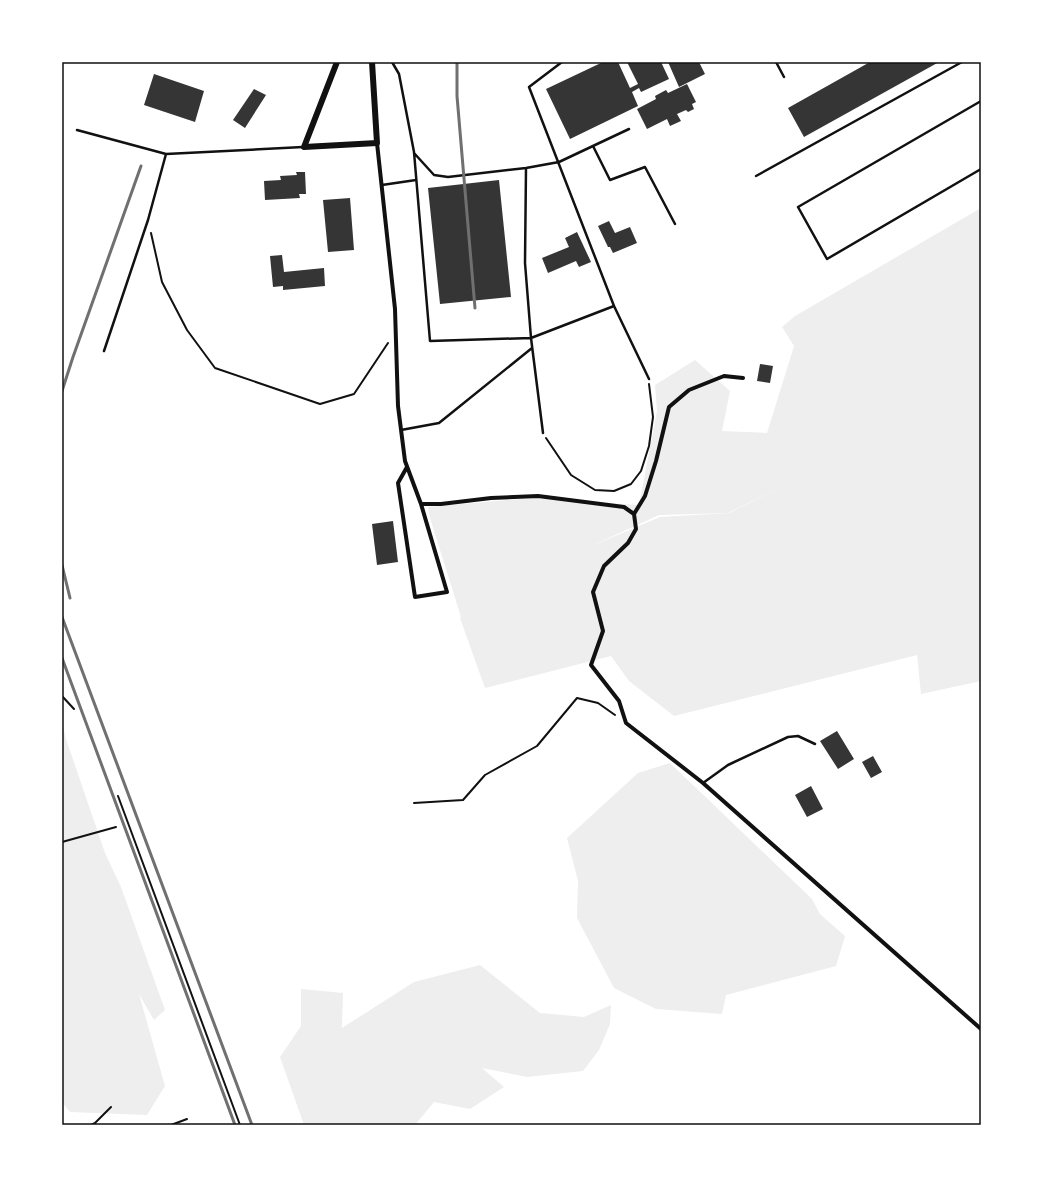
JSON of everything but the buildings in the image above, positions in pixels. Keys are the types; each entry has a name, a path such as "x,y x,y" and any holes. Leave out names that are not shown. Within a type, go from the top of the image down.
{"street":[{"path":"337,62 304,147 377,143"},
{"path":"372,62 381,186 395,309 398,406 405,461 421,504 447,592 415,597 398,483 407,467"},
{"path":"743,378 724,376 689,390 668,407 656,461 645,496 634,514 636,529 628,543 604,566 593,592 603,631 592,665 618,701 626,723 703,783 981,1030"},
{"path":"421,504 441,504 491,498 538,496 624,507 634,514"}],"lane":[{"path":"392,62 399,74 414,152 430,341 531,338 614,306"},
{"path":"562,62 529,87 614,306 649,379"},
{"path":"776,62 784,77"},
{"path":"756,176 962,62"},
{"path":"981,101 798,207 827,259 981,169"},
{"path":"414,152 434,175 448,178 526,168 559,162 629,129"},
{"path":"77,130 166,154 304,147"},
{"path":"593,146 610,180 645,167 675,224"},
{"path":"104,351 148,220 166,154"},
{"path":"526,168 525,263 532,348 543,433"},
{"path":"381,186 416,180"},
{"path":"401,430 439,423 532,348"},
{"path":"703,783 728,765 788,737 798,736 815,744"}],"path":[{"path":"148,220 162,282 187,330 215,368 320,404 354,394 396,331"},
{"path":"543,433 571,475 596,490 614,491 631,484 641,471 649,446 653,417 649,379"},
{"path":"62,696 74,709"},
{"path":"414,803 463,800 485,775 537,746 577,698 598,703 626,723"},
{"path":"118,796 240,1125"},
{"path":"62,842 116,827"},
{"path":"91,1125 111,1107"},
{"path":"171,1125 186,1119"}],"shaded area":[{"path":"981,208 981,681 921,694 917,655 674,716 629,681 611,656 485,688 460,618 461,617 430,518 428,507 531,498 639,505 657,411 655,385 695,360 730,391 722,431 767,433 794,346 782,327 795,316","holes":["803,476 729,513 660,517 589,547 659,515 728,513"]},
{"path":"62,722 66,739 105,853 121,887 165,1010 154,1020 139,994 165,1086 147,1115 70,1112 62,1102"},
{"path":"670,763 812,899 820,914 845,936 836,966 726,995 722,1014 656,1009 614,988 577,918 578,881 567,838 638,773"},
{"path":"480,965 540,1013 584,1017 611,1005 610,1024 599,1050 583,1071 527,1077 482,1068 504,1087 470,1109 434,1102 415,1125 304,1125 280,1057 301,1026 301,989 343,993 342,1028 414,982"}],"railway":[{"path":"457,62 457,96 475,308"},
{"path":"62,391 141,166"},
{"path":"62,565 70,598"},
{"path":"62,617 252,1125"},
{"path":"62,658 235,1125"}]}
